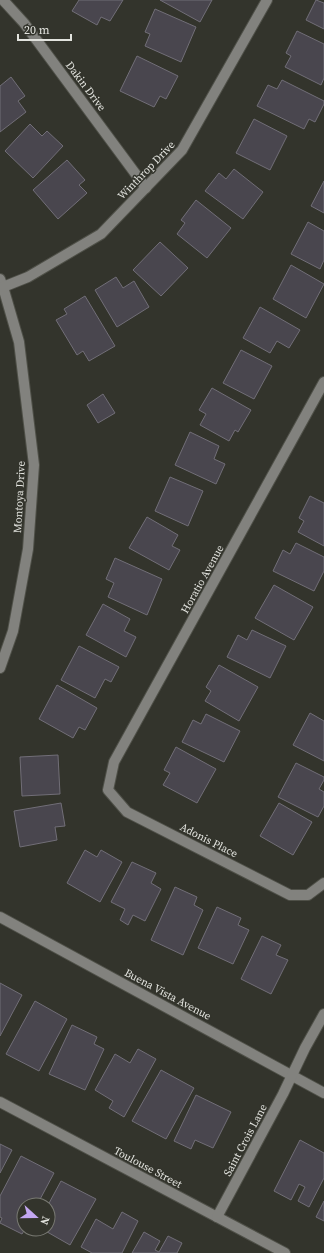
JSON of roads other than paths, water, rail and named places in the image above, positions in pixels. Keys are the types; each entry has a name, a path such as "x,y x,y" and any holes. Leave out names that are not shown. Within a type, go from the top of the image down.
{"street":[{"name":"Dakin Drive","path":"3,0 24,23 146,188"},
{"name":"Winthrop Drive","path":"2,283 28,277 101,234 182,150 267,0"},
{"name":"Montoya Drive","path":"0,668 13,631 28,549 34,465 19,342 2,283"},
{"name":"Horatio Avenue","path":"108,790 114,762 324,382"},
{"name":"Adonis Place","path":"108,790 127,812 290,894 308,895 324,883"},
{"name":"Buena Vista Avenue","path":"0,917 324,1093"},
{"name":"Saint Crois Lane","path":"217,1217 324,1014"},
{"name":"Toulouse Street","path":"0,1102 285,1253"}]}
